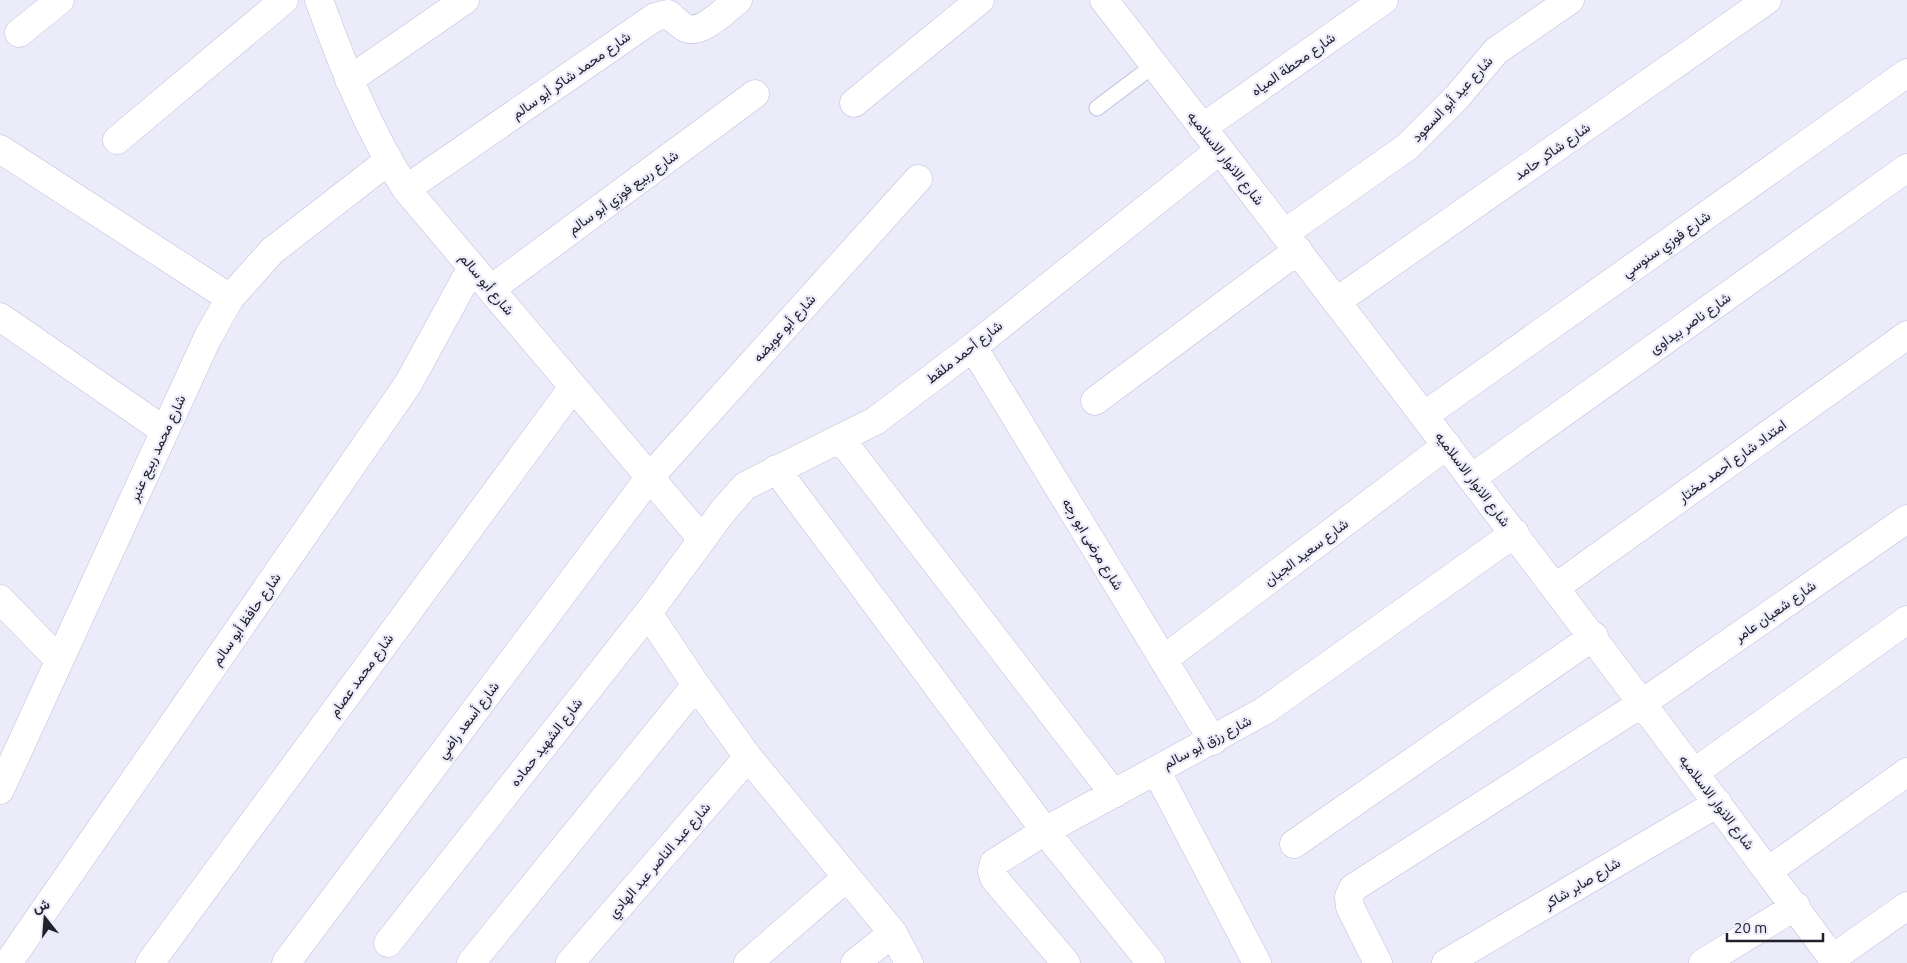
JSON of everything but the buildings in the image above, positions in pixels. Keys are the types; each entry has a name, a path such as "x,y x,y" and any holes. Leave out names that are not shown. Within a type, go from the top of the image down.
{"street":[{"path":"19,33 60,0"},
{"path":"117,140 284,0"},
{"name":"شارع أبو سالم","path":"319,0 349,80 388,161 406,190 702,539"},
{"path":"349,80 465,0"},
{"name":"شارع محمد شاكر أبو سالم","path":"406,190 655,16 668,14 685,28 692,29 702,27 738,0"},
{"path":"854,103 980,0"},
{"name":"شارع الانوار الاسلاميه","path":"1104,0 1556,586 1835,960"},
{"name":"شارع محطة المياه","path":"1202,128 1384,0"},
{"name":"شارع عيد أبو السعود","path":"1095,401 1407,147 1457,97 1496,51 1570,0"},
{"name":"شارع شاكر حامد","path":"1337,301 1767,0"},
{"name":"شارع فوزي سنوسي","path":"1425,415 1907,73"},
{"name":"شارع ربيع فوزي أبو سالم","path":"491,289 755,94"},
{"path":"0,149 230,298"},
{"name":"شارع أحمد ملقط","path":"702,539 745,486 874,421 973,346 1220,150"},
{"name":"شارع محمد ربيع عنبر","path":"0,790 208,337 230,298 272,251 388,161"},
{"name":"شارع ناصر بيداوى","path":"1473,477 1907,168"},
{"name":"شارع أبو عويضه","path":"650,478 918,179"},
{"name":"شارع حافظ أبو سالم","path":"8,963 408,384 472,267"},
{"path":"0,317 165,431"},
{"name":"امتداد شارع أحمد مختار","path":"1556,586 1907,335"},
{"name":"شارع مرضى ابو رجه","path":"973,346 1214,741"},
{"name":"شارع محمد عصام","path":"150,963 573,387"},
{"path":"840,438 1114,794"},
{"name":"شارع سعيد الجبان","path":"1164,659 1447,445"},
{"path":"776,469 1045,831 1151,963"},
{"name":"شارع أسعد راضي","path":"286,963 650,478"},
{"name":"شارع شعبان عامر","path":"1378,963 1350,907 1349,897 1353,888 1644,702 1907,519"},
{"name":"شارع رزق أبو سالم","path":"1066,963 994,878 992,872 994,863 1045,831 1156,770 1214,741 1264,711 1515,533"},
{"name":"شارع الشهيد حماده","path":"388,943 648,613 702,539"},
{"path":"0,599 59,660"},
{"path":"648,613 696,685 748,757 893,933 909,963"},
{"path":"1694,772 1907,620"},
{"path":"1294,844 1594,636"},
{"path":"471,963 696,685"},
{"name":"شارع عبد الناصر عبد الهادي","path":"570,963 748,757"},
{"path":"1156,770 1257,963"},
{"path":"1768,871 1907,772"},
{"name":"شارع صابر شاكر","path":"1446,963 1718,803"},
{"path":"748,963 847,877"},
{"path":"1704,963 1796,906"},
{"path":"1835,960 1907,906"},
{"path":"855,963 893,933"}],"lane":[{"path":"1097,108 1154,65"}]}
